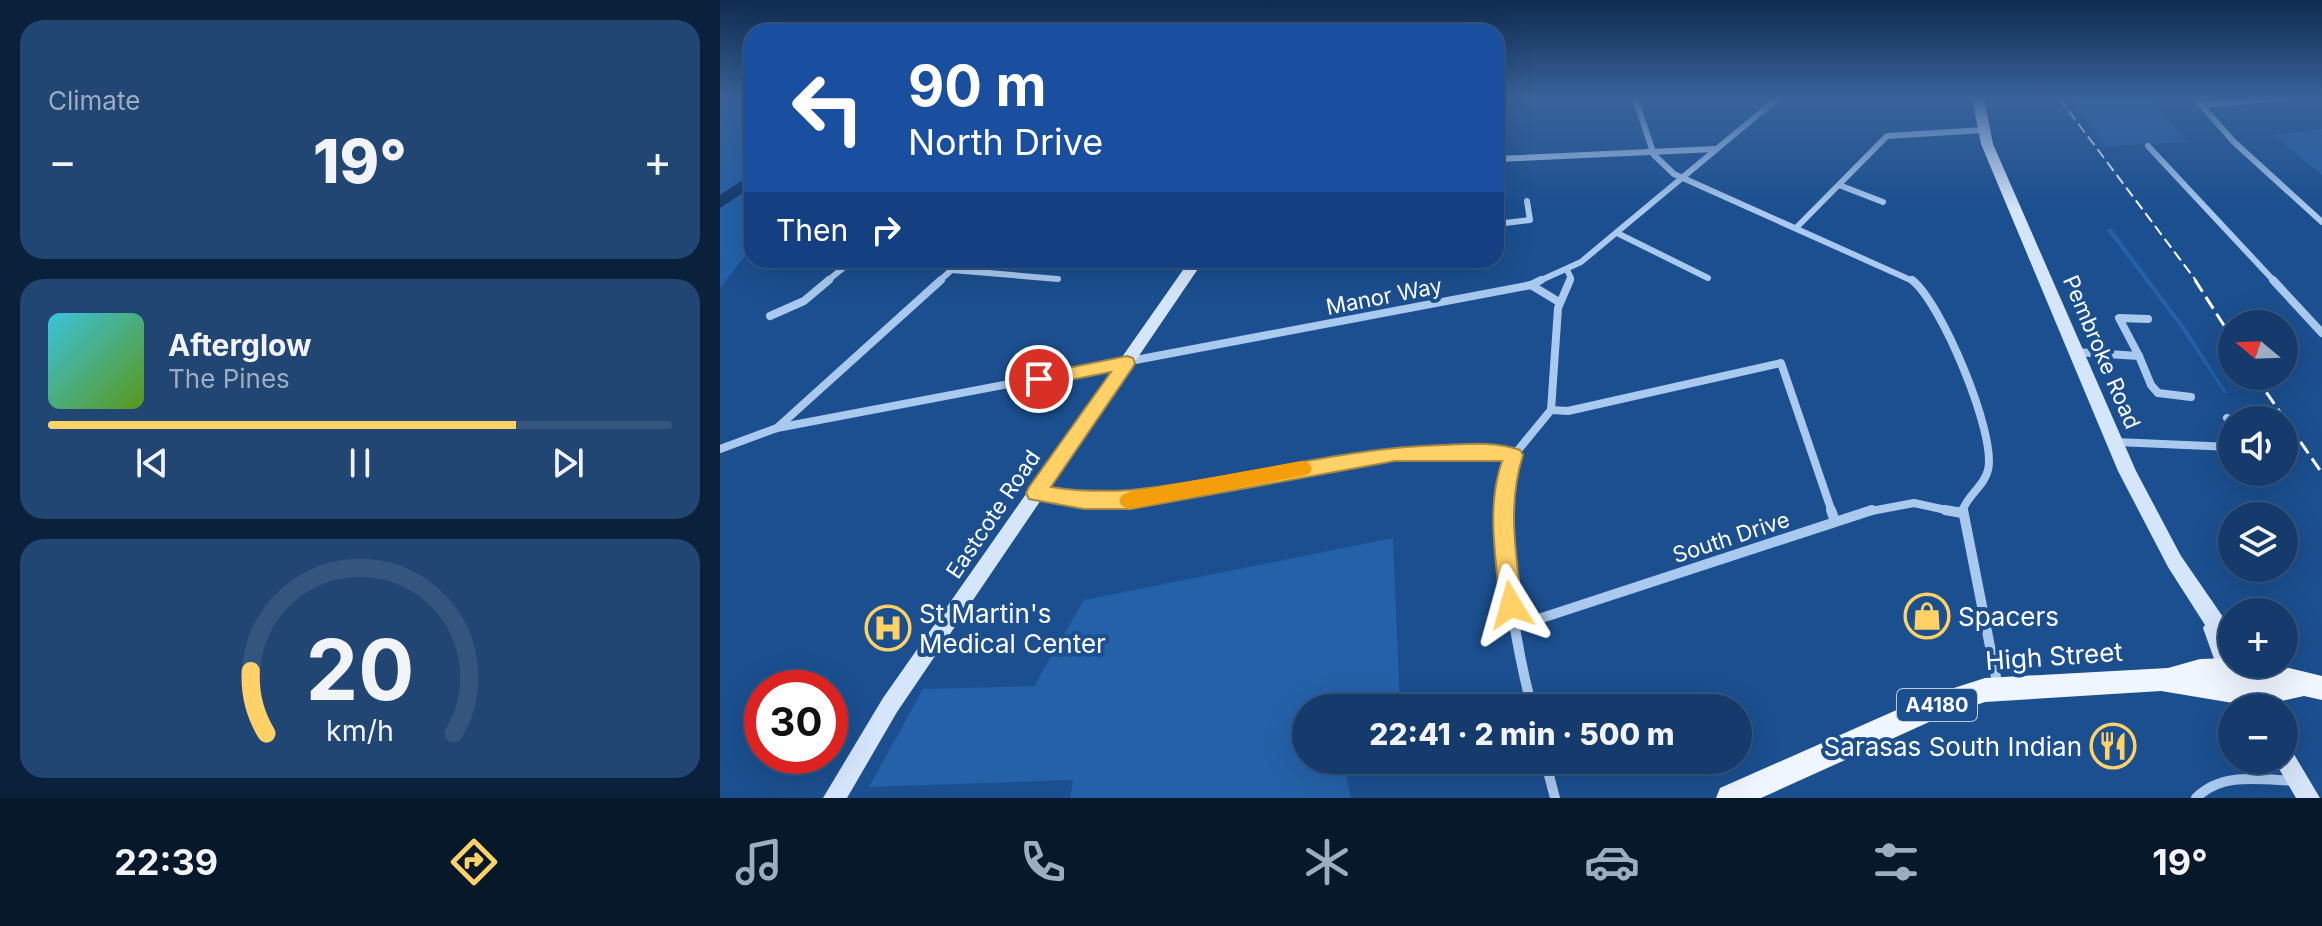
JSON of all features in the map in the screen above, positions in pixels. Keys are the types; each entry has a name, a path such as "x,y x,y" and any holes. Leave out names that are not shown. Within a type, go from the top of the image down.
{"main road":[{"name":"High Street","path":"1730,798 1935,706 1998,688 2161,679 2243,679"},
{"path":"2161,679 2243,679"},
{"name":"A4180","path":"2243,679 2305,686"}],"street":[{"path":"1647,135 1662,166 1682,178 1918,284 1927,297 1963,369 1987,438 1989,458 1986,477 1967,498 1962,513 1998,688"},
{"name":"Manor Way","path":"777,428 1531,285 1567,270 1617,233 1733,135"},
{"path":"1796,228 1889,135"},
{"name":"Pembroke Road","path":"1985,135 2075,352 2148,514 2243,679"},
{"path":"2228,135 2322,222"},
{"path":"2148,146 2322,333"},
{"path":"1504,159 1716,149"},
{"path":"1839,185 1883,202"},
{"path":"1504,223 1530,220 1527,201"},
{"path":"1617,233 1708,278"},
{"path":"770,316 804,301 843,268"},
{"name":"Eastcote Road","path":"834,798 890,705 1192,268"},
{"path":"720,449 777,428 952,270 1058,279"},
{"path":"1529,694 1514,627 1503,522 1505,481 1514,455 1551,410 1559,302 1571,278 1567,270"},
{"path":"1531,285 1559,302"},
{"path":"2148,319 2119,318 2139,356 2152,392 2158,396 2191,397"},
{"path":"2075,352 2139,356"},
{"path":"1551,410 1568,411 1781,363 1835,521"},
{"path":"2115,442 2218,446"},
{"path":"1036,493 1084,501 1118,502 1395,454 1492,451 1514,455"},
{"name":"South Drive","path":"1514,627 1874,509 1906,503 1962,513"},
{"path":"1549,774 1555,798"},
{"path":"2196,798 2205,788 2223,782 2304,790"}],"shaded area":[{"path":"720,135 744,135 744,257 720,288"},
{"path":"2098,135 2182,135 2188,142 2106,146"},
{"path":"2274,135 2322,135 2322,175"},
{"path":"2106,229 2112,229 2185,327 2218,379 2218,384 2180,327"},
{"path":"1393,538 1399,694 1292,694 1292,774 1350,774 1346,775 1351,798 1070,798 1073,780 869,787 923,689 1034,686 1084,600"}],"waterway":[{"path":"720,203 744,185"},
{"path":"720,198 726,199"}],"railway":[{"path":"2087,135 2197,282"},
{"path":"2195,280 2218,316"},
{"path":"2265,390 2322,473"}],"slow traffic":[{"path":"1129,501 1302,469"}],"place":[{"name":"Spacers","path":"1927,616"},
{"name":"St Martin's Medical Center","path":"888,628"},
{"name":"Sarasas South Indian","path":"2113,746"}],"route":[{"path":"1039,379 1127,363 1036,493 1084,501 1131,500 1395,454 1492,451 1514,455 1507,471 1503,496 1505,562 1511,605"}]}
